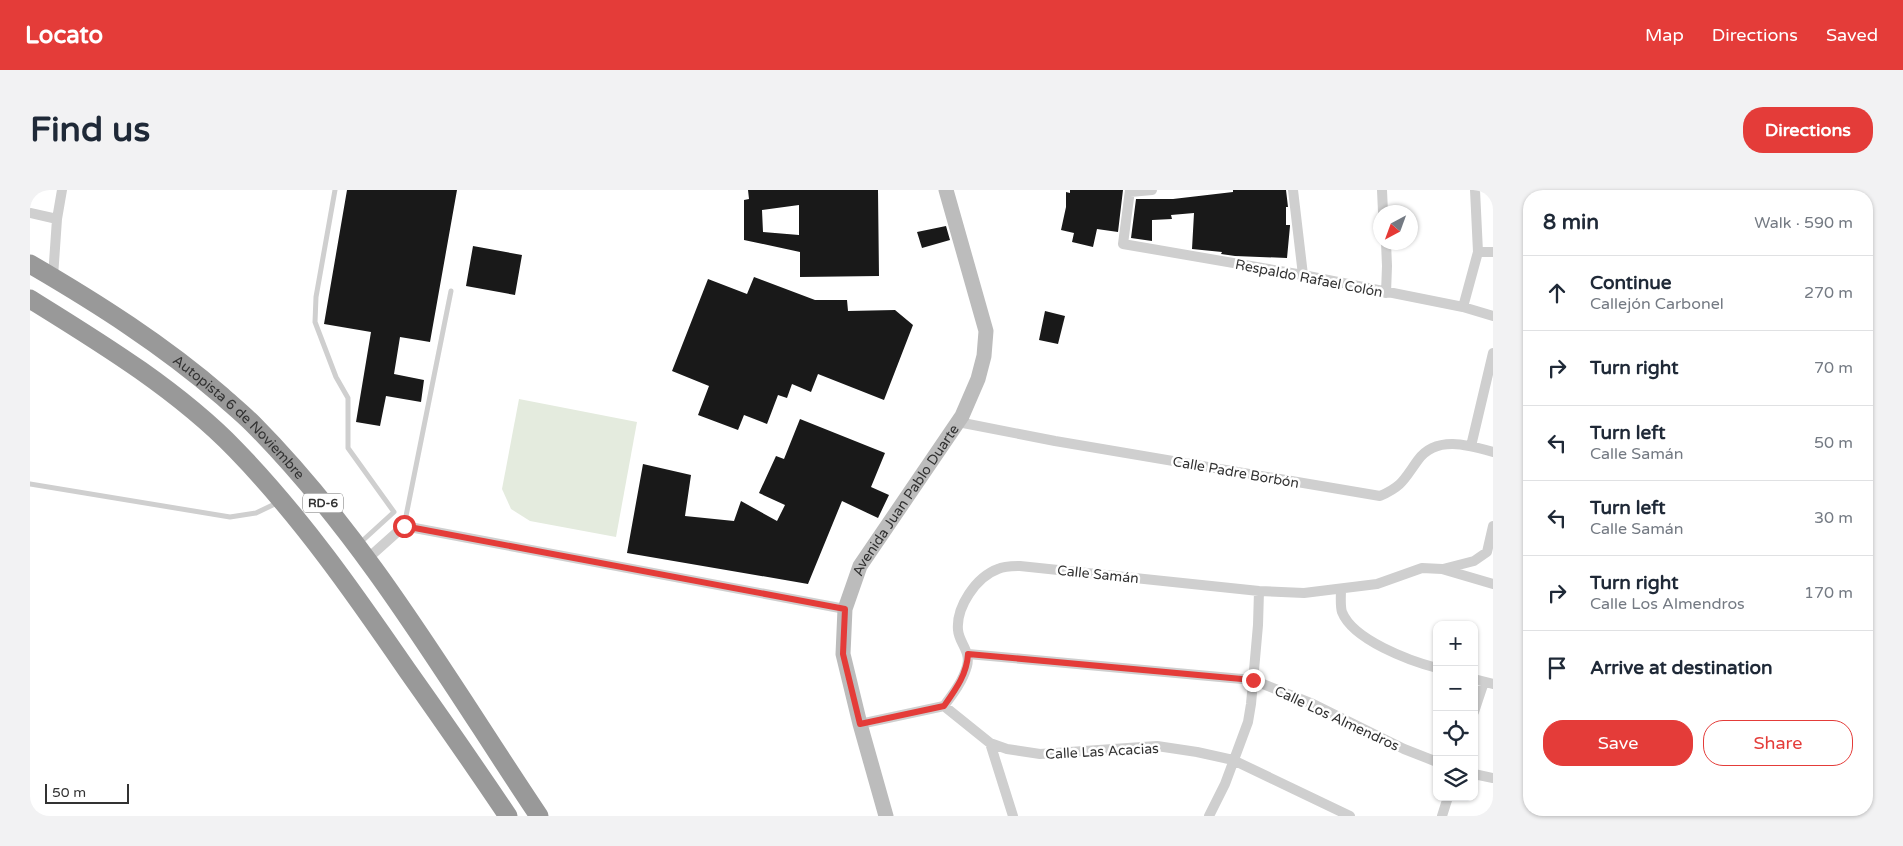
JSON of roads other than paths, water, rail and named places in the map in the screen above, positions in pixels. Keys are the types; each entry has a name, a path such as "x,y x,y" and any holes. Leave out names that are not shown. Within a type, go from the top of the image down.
{"highway":[{"name":"Autopista 6 de Noviembre","path":"30,264 158,346 202,380 252,423 289,462 338,521 361,553 442,669 539,816"},
{"name":"Autopista 6 de Noviembre","path":"30,299 76,327 148,376 195,413 236,449 319,544 508,816"}],"main road":[{"name":"Avenida Juan Pablo Duarte","path":"886,816 860,724 843,654 845,609 860,566 958,422 978,379 984,356 986,331 946,190"}],"street":[{"path":"53,277 57,219 62,190"},
{"path":"1130,191 1152,190"},
{"path":"1293,190 1303,275"},
{"path":"1382,190 1383,205"},
{"path":"1463,307 1478,252 1475,190"},
{"name":"Respaldo Rafael Colón","path":"1130,191 1123,244 1303,275 1463,307 1493,316"},
{"path":"30,213 57,219"},
{"path":"1386,250 1386,293"},
{"path":"1478,252 1493,252"},
{"path":"1472,446 1493,353"},
{"name":"Calle Padre Borbón","path":"958,422 1074,444 1380,496 1394,490 1404,482 1420,457 1436,446 1454,443 1493,452"},
{"path":"361,553 404,526 845,609"},
{"path":"1442,569 1474,561 1487,552 1493,526"},
{"name":"Calle Samán","path":"968,654 958,631 960,615 966,598 989,573 1000,568 1020,566 1259,591 1304,593 1377,584 1422,568 1442,569"},
{"path":"1442,569 1493,584"},
{"path":"1341,589 1342,612 1352,626 1371,641 1418,663 1433,667"},
{"path":"1209,816 1225,784 1248,722 1258,625 1259,591"},
{"path":"860,724 944,706 958,688 967,666 968,654"},
{"name":"Calle Los Almendros","path":"968,654 1253,680 1313,704 1404,749 1433,760"},
{"path":"1474,711 1484,682"},
{"name":"Calle Las Acacias","path":"944,706 990,743 1007,749 1040,754 1157,746 1233,760 1350,816"},
{"path":"990,743 1013,816"},
{"path":"1478,775 1493,778"},
{"path":"1442,816 1447,801"}],"lane":[{"path":"335,190 317,288 315,322 336,377 348,398 348,448 394,512 361,553"},
{"path":"404,526 451,291"},
{"path":"30,484 230,517 256,513 281,500"}]}
